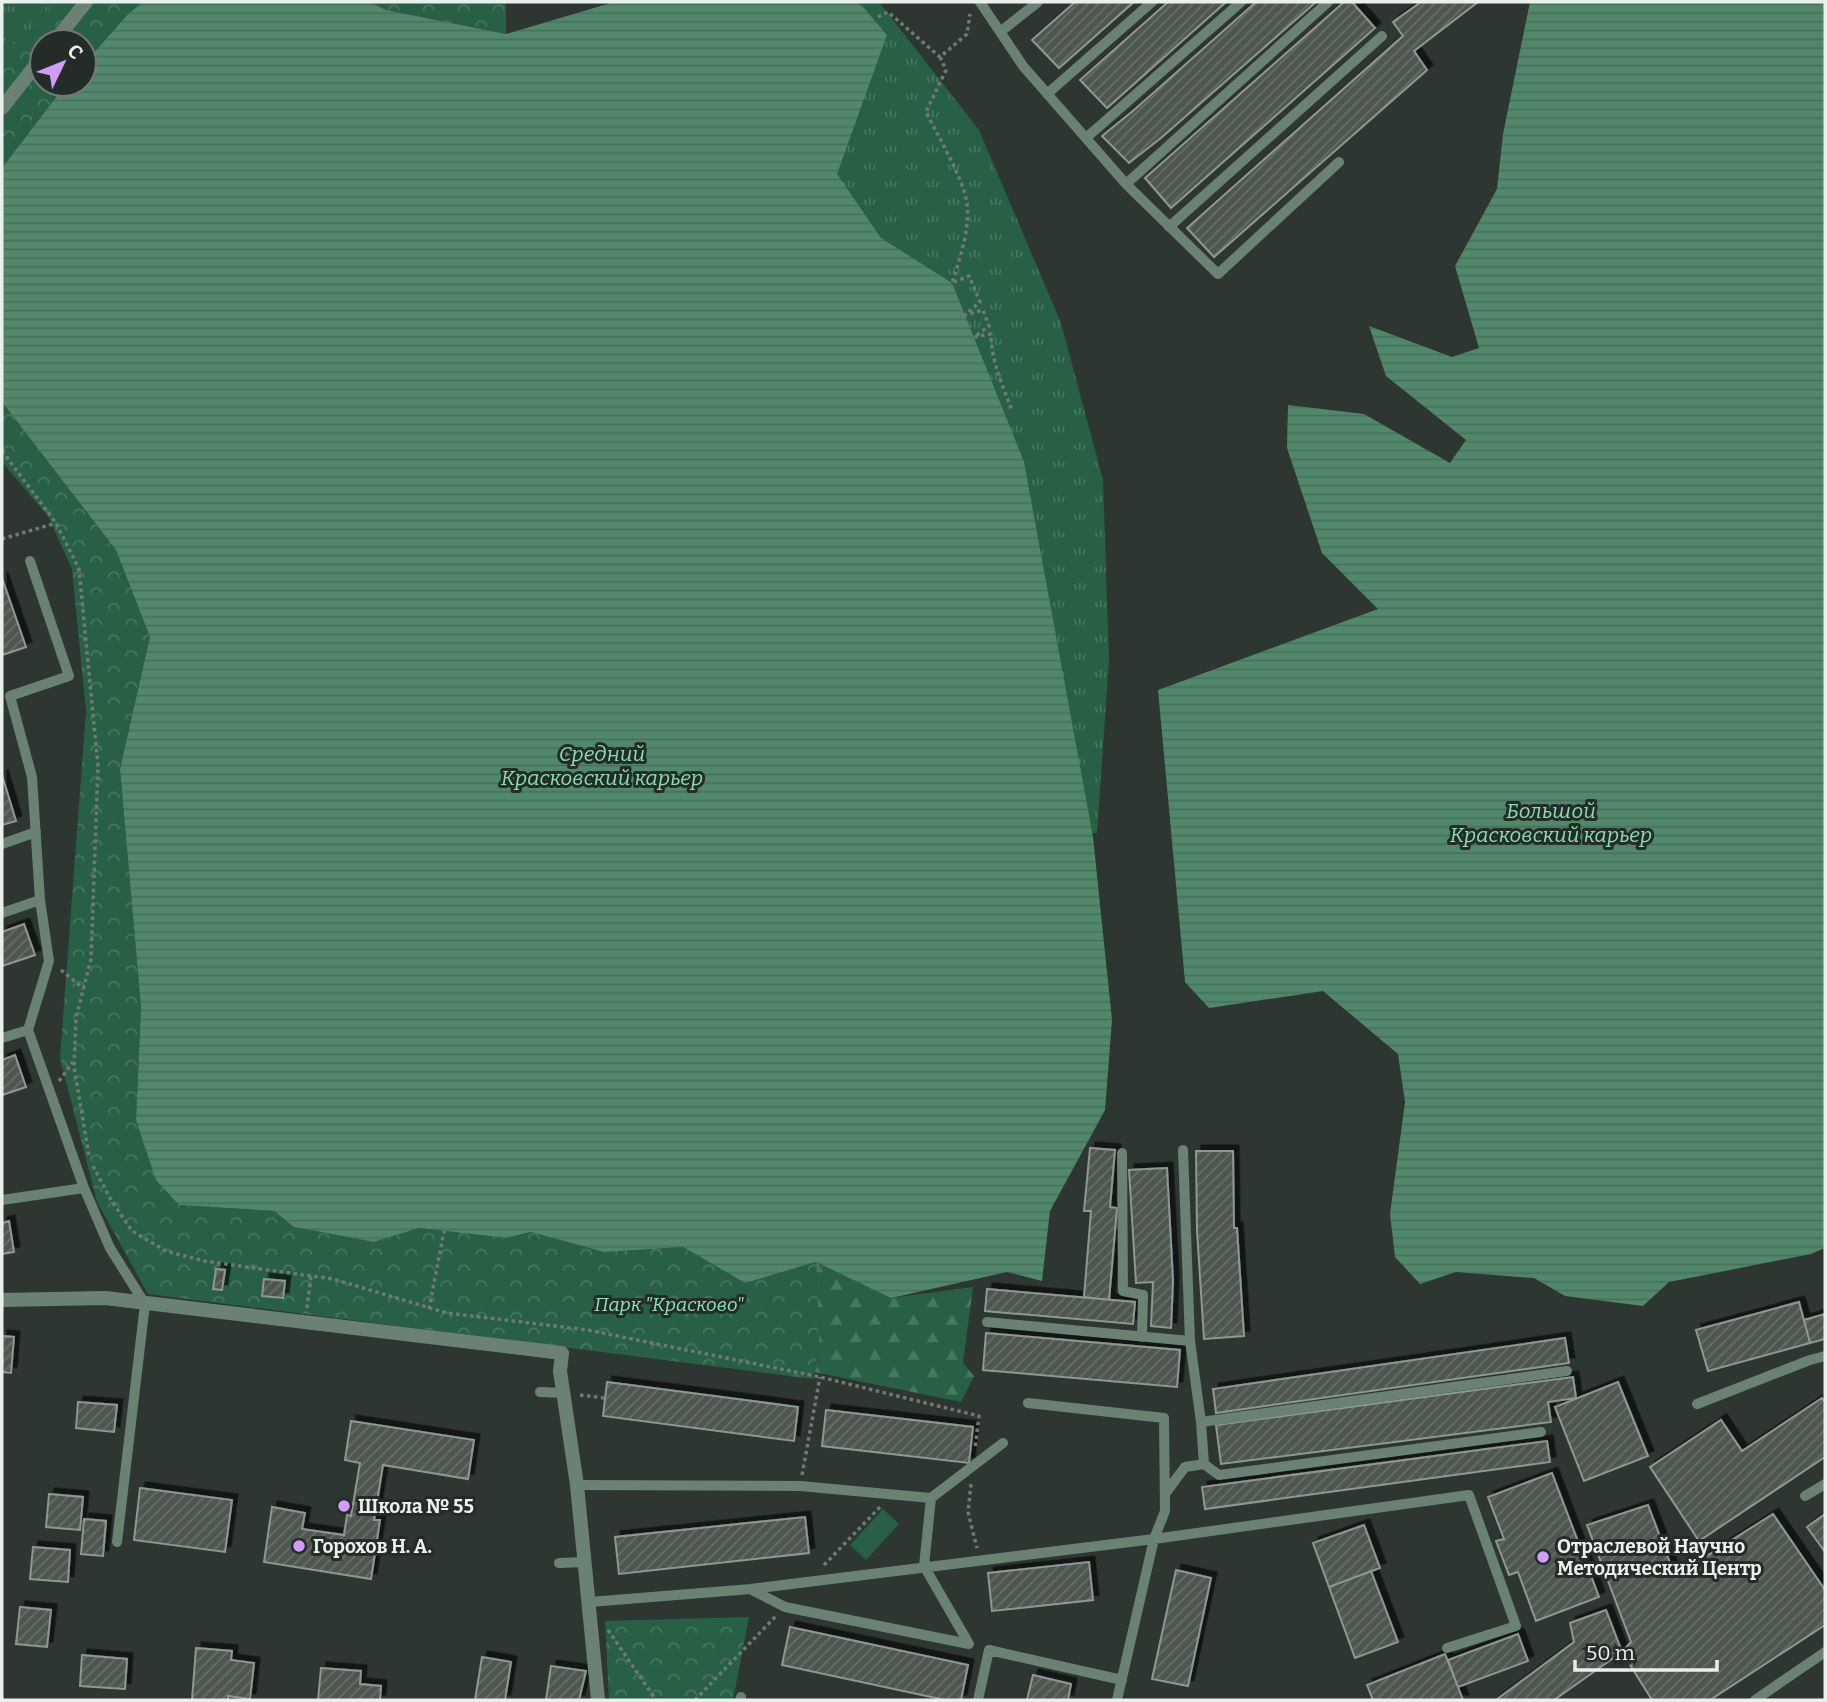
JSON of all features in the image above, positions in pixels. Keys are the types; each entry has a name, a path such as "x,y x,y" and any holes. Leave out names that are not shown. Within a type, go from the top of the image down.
{"street":[{"path":"65,28 86,2"},
{"path":"2,108 28,75"},
{"path":"2,1300 104,1298 562,1353 560,1371 569,1394 598,1700"}],"lane":[{"path":"980,2 1023,66 1047,94 1126,184 1217,274 1339,162"},
{"path":"1000,32 1038,2"},
{"path":"1047,94 1152,2"},
{"path":"1086,138 1241,2"},
{"path":"1126,184 1328,2"},
{"path":"1170,227 1382,36"},
{"path":"30,561 69,676 6,697 32,777 40,900 49,961 28,1030 84,1188 110,1248 145,1304 117,1542"},
{"path":"2,844 36,832"},
{"path":"2,912 40,900"},
{"path":"2,1038 28,1030"},
{"path":"1183,1150 1190,1341 1204,1464"},
{"path":"1122,1153 1123,1291 1143,1295 1142,1336"},
{"path":"2,1200 84,1188"},
{"path":"987,1322 1190,1341"},
{"path":"1696,1404 1825,1356"},
{"path":"1200,1422 1567,1371"},
{"path":"540,1392 569,1394"},
{"path":"1028,1403 1164,1418 1165,1511 1154,1539 1117,1700"},
{"path":"1164,1495 1185,1467 1204,1464 1219,1475 1541,1432"},
{"path":"577,1485 800,1486 930,1498 1003,1443"},
{"path":"1805,1496 1825,1484"},
{"path":"590,1602 751,1589 1154,1539 1469,1495 1516,1626 1447,1648"},
{"path":"751,1589 785,1607 969,1644 923,1566 930,1498"},
{"path":"559,1563 584,1562"},
{"path":"978,1700 989,1650 1122,1679"},
{"path":"1755,1700 1825,1652"}],"path":[{"path":"878,17 888,12 940,57 946,70 926,113 952,163 967,202 964,244 952,283 969,276 980,302 965,315 984,310 989,326 974,337 992,334 991,345 1012,411"},
{"path":"940,57 967,34 971,13"},
{"path":"2,451 56,523 79,569 98,766 91,959 76,1018 75,1060 90,1160 111,1200 132,1231 166,1251 204,1261 333,1279 447,1314 588,1330 820,1377 979,1416 968,1512 980,1559"},
{"path":"2,539 56,523"},
{"path":"49,961 84,989"},
{"path":"50,1093 75,1060"},
{"path":"429,1309 444,1231"},
{"path":"306,1323 311,1276"},
{"path":"800,1486 820,1377"},
{"path":"569,1394 605,1398"},
{"path":"590,1602 656,1700"}],"green space":[{"path":"2,2 55,2 32,28 28,28 28,33 16,47 2,35"},
{"path":"55,2 143,2 128,14 98,48 98,28 32,28"},
{"path":"370,2 506,2 506,34 386,10"},
{"path":"856,2 879,2 979,130 1061,323 1103,480 1109,660 1097,833 1087,833 878,242 829,181 863,7"},
{"path":"28,32 28,98 55,98 2,168 2,35 16,46"},
{"name":"Парк \"Красково\"","path":"2,402 116,550 150,637 120,769 141,1007 136,1120 179,1205 274,1211 294,1227 374,1242 419,1228 506,1238 531,1232 604,1252 683,1247 745,1283 816,1262 819,1342 813,1379 148,1294 97,1202 60,1058 86,711 72,569 48,516 2,462"},
{"path":"816,1262 891,1298 973,1287 963,1363 974,1376 961,1402 814,1372 819,1342"},
{"path":"883,1509 899,1524 866,1560 850,1545"},
{"path":"749,1617 733,1700 609,1700 605,1621"}],"water":[{"name":"Средний Красковский карьер","path":"143,2 370,2 386,10 506,34 614,2 856,2 887,35 837,174 881,238 952,283 1024,462 1093,837 1112,1020 1105,1110 1050,1211 1042,1281 1007,1272 891,1298 816,1262 745,1283 683,1247 604,1252 531,1232 506,1238 419,1228 374,1242 294,1227 274,1211 179,1205 156,1180 136,1120 141,1007 120,769 150,637 116,550 2,402 2,168 55,98 98,98 98,48 128,14"},
{"name":"Большой Красковский карьер","path":"1530,2 1825,2 1825,1248 1811,1254 1669,1282 1643,1306 1565,1296 1534,1278 1456,1272 1420,1284 1395,1257 1390,1214 1405,1102 1398,1054 1323,991 1209,1008 1185,982 1158,690 1378,609 1322,553 1287,448 1288,405 1364,414 1450,463 1466,440 1386,376 1369,326 1452,357 1479,348 1455,266 1497,189 1503,134"}],"building":[{"path":"1075,2 1134,2 1059,68 1032,40"},
{"path":"1168,2 1226,2 1107,108 1080,80"},
{"path":"1256,2 1316,2 1129,163 1102,136"},
{"path":"1344,2 1352,2 1375,28 1171,208 1145,178"},
{"path":"1421,2 1478,2 1414,51 1427,70 1214,257 1187,228 1403,36 1393,22"},
{"path":"2,578 26,647 2,655"},
{"path":"2,775 16,821 2,825"},
{"path":"24,924 35,955 2,966 2,932"},
{"path":"15,1055 26,1087 2,1095 2,1060"},
{"path":"1090,1148 1115,1150 1110,1207 1117,1208 1109,1300 1084,1297 1091,1211 1084,1211"},
{"path":"1196,1151 1233,1151 1234,1228 1237,1228 1244,1336 1204,1339 1197,1231"},
{"path":"1167,1168 1173,1281 1171,1328 1151,1326 1153,1282 1136,1283 1129,1170"},
{"path":"9,1221 14,1252 2,1254 2,1223"},
{"path":"216,1269 225,1270 222,1290 213,1289"},
{"path":"264,1279 285,1281 283,1298 262,1296"},
{"path":"987,1289 1135,1302 1133,1324 985,1311"},
{"path":"1799,1302 1810,1343 1708,1371 1696,1330"},
{"path":"1825,1314 1825,1339 1810,1343 1804,1320"},
{"path":"986,1333 1180,1350 1177,1387 983,1370"},
{"path":"2,1336 14,1337 11,1373 2,1372"},
{"path":"1565,1338 1569,1363 1216,1413 1213,1389"},
{"path":"1573,1377 1576,1398 1548,1402 1551,1422 1221,1464 1216,1425"},
{"path":"607,1382 798,1407 794,1441 603,1416"},
{"path":"1618,1382 1648,1456 1584,1481 1555,1407"},
{"path":"1822,1398 1825,1402 1825,1457 1699,1541 1650,1467 1721,1420 1742,1451"},
{"path":"78,1402 117,1405 114,1432 76,1428"},
{"path":"826,1410 973,1427 969,1463 822,1446"},
{"path":"351,1421 474,1440 468,1479 383,1465 374,1520 380,1520 371,1579 264,1562 272,1507 305,1513 302,1529 344,1535 347,1515 351,1516 360,1463 345,1460"},
{"path":"1547,1441 1550,1462 1205,1509 1202,1487"},
{"name":"Отраслевой Научно Методический Центр","path":"1552,1473 1599,1597 1536,1621 1518,1572 1509,1575 1496,1541 1504,1539 1488,1497"},
{"path":"140,1488 232,1500 225,1552 134,1540"},
{"path":"49,1494 83,1497 80,1530 46,1527"},
{"path":"1648,1505 1675,1576 1773,1514 1825,1590 1825,1625 1710,1700 1652,1700 1622,1652 1631,1642 1587,1525"},
{"path":"1825,1514 1825,1552 1807,1527"},
{"path":"805,1517 809,1553 619,1574 615,1537"},
{"path":"84,1519 106,1521 103,1556 81,1554"},
{"path":"1364,1525 1380,1568 1329,1587 1313,1543"},
{"path":"33,1547 70,1550 68,1582 30,1579"},
{"path":"1089,1562 1093,1600 992,1611 988,1573"},
{"path":"1176,1570 1211,1578 1188,1686 1152,1679"},
{"path":"1371,1571 1398,1642 1355,1658 1329,1587"},
{"path":"20,1607 51,1610 47,1647 16,1644"},
{"path":"1606,1610 1622,1652 1554,1700 1496,1700 1574,1642 1570,1623"},
{"path":"790,1627 968,1665 961,1700 945,1700 782,1665"},
{"path":"1518,1634 1528,1661 1458,1687 1448,1660"},
{"path":"196,1648 232,1651 231,1660 254,1663 250,1699 228,1696 228,1700 192,1700"},
{"path":"1445,1654 1463,1700 1373,1700 1367,1685"},
{"path":"82,1655 127,1659 125,1689 80,1686"},
{"path":"482,1657 511,1662 505,1700 475,1700"},
{"path":"551,1666 586,1671 579,1700 546,1700"},
{"path":"321,1668 361,1671 360,1684 381,1686 380,1700 318,1700"},
{"path":"1033,1675 1071,1684 1068,1700 1027,1700"}],"place":[{"name":"Школа № 55","path":"344,1506"},
{"name":"Горохов Н. А.","path":"299,1546"},
{"name":"Отраслевой Научно Методический Центр","path":"1543,1557"}]}
